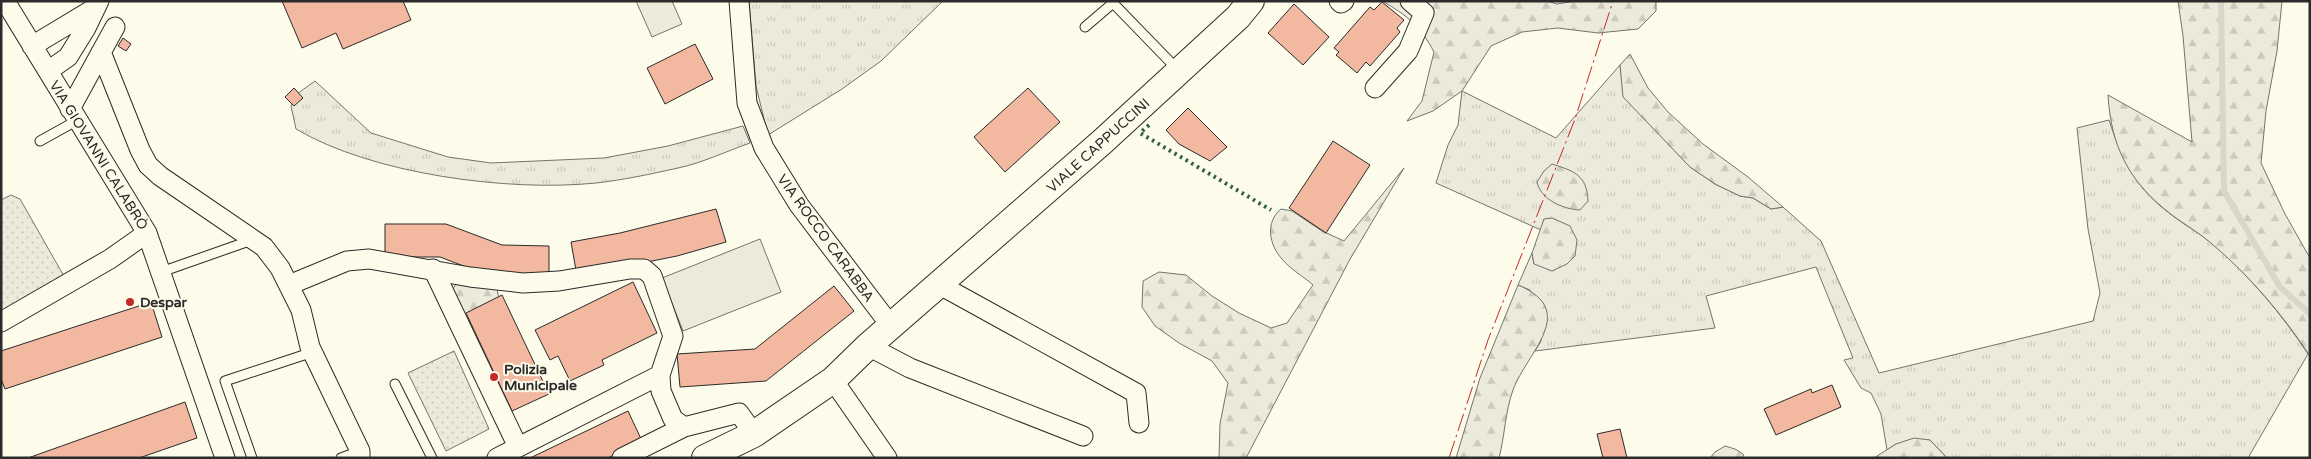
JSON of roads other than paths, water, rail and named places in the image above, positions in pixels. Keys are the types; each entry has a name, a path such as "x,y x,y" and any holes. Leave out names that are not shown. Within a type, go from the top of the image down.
{"street":[{"name":"VIA GIOVANNI CALABRÒ","path":"5,1 73,115 147,233 225,458"},
{"name":"VIA ROCCO CARABBA","path":"739,1 747,104 764,148 799,205 891,326"},
{"name":"VIALE CAPPUCCINI","path":"714,456 754,434 833,380 868,346 1102,142 1238,17 1251,1"},
{"path":"1338,1 1341,3 1344,1"},
{"path":"1375,88 1408,51 1424,13 1410,1"},
{"path":"32,46 97,5"},
{"path":"48,72 68,57 86,28 97,5"},
{"path":"73,115 100,52 115,27"},
{"path":"100,52 148,165 160,176 264,247 289,285 301,310 313,352 360,455"},
{"path":"1,322 110,258 147,233"},
{"path":"289,285 346,261 369,259 470,277 523,283 559,281 630,269 644,269 652,276 673,336 660,375 661,391 674,419 684,427"},
{"path":"433,269 518,447"},
{"path":"940,285 1136,393 1139,423"},
{"path":"868,346 910,368 1083,436"},
{"path":"497,458 660,375"},
{"path":"833,380 887,458"},
{"path":"622,458 684,427 739,413 754,434"}],"lane":[{"path":"1085,27 1113,3 1179,71"},
{"path":"40,141 73,115"},
{"path":"161,272 254,240"},
{"path":"252,458 225,381 313,352"},
{"path":"395,384 432,458"},
{"path":"341,458 360,455"}],"waterway":[{"path":"2221,1 2224,191 2280,287 2310,314"}],"place":[{"name":"Despar","path":"130,302"},
{"name":"Polizia Municipale","path":"494,377"}]}
